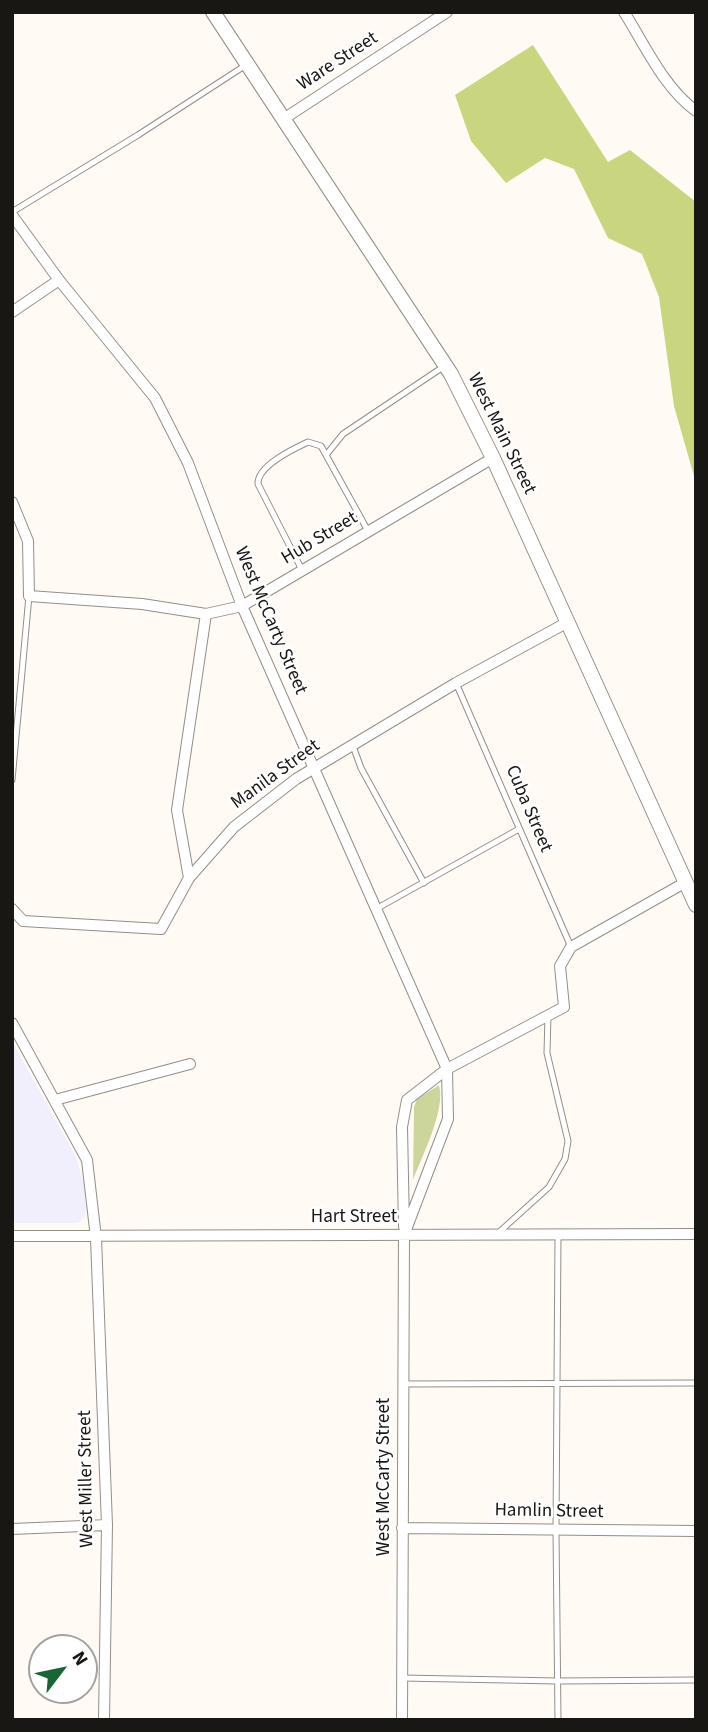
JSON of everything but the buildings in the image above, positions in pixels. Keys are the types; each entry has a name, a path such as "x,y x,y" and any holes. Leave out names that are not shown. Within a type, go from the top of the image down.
{"main road":[{"name":"West Main Street","path":"213,12 446,365 493,458 696,905"}],"street":[{"name":"Ware Street","path":"285,118 447,12"},
{"path":"624,12 673,89 696,111"},
{"name":"West McCarty Street","path":"12,214 59,280 155,398 188,463 242,606 447,1069 448,1119 404,1236"},
{"path":"12,312 59,280"},
{"name":"Hub Street","path":"29,596 142,604 206,614 242,606 493,458"},
{"path":"12,502 28,541 29,596"},
{"path":"189,878 177,810 206,614"},
{"name":"Manila Street","path":"12,909 23,921 161,929 189,878 234,827 313,767 456,683 568,622"},
{"path":"447,1069 564,1007 560,966 571,947 686,882"},
{"name":"West Miller Street","path":"12,1023 87,1160 96,1238 107,1525 104,1720"},
{"path":"55,1100 190,1064"},
{"name":"West McCarty Street","path":"402,1720 402,1126 407,1100 447,1069"},
{"name":"Hart Street","path":"12,1236 96,1238 696,1234"},
{"path":"12,1530 107,1525"},
{"name":"Hamlin Street","path":"402,1528 696,1531"}],"lane":[{"path":"12,214 248,64"},
{"path":"326,455 343,435 446,365"},
{"path":"302,570 257,478 264,468 308,442 321,446 368,531"},
{"path":"12,780 29,596"},
{"name":"Cuba Street","path":"456,683 571,947"},
{"path":"352,744 361,768 424,883"},
{"path":"376,909 519,829"},
{"path":"496,1235 549,1187 565,1159 568,1141 547,1053 548,1015"},
{"path":"558,1235 555,1530 558,1720"},
{"path":"403,1384 696,1383"},
{"path":"402,1678 696,1680"}],"shaded area":[{"path":"12,1041 76,1157 84,1183 86,1211 84,1218 78,1223 12,1223"}],"green space":[{"path":"533,45 608,162 630,150 696,202 696,483 674,406 659,297 642,254 608,238 574,169 545,158 506,183 471,141 455,95"},
{"path":"439,1085 436,1120 413,1180 414,1107 417,1099"}]}
